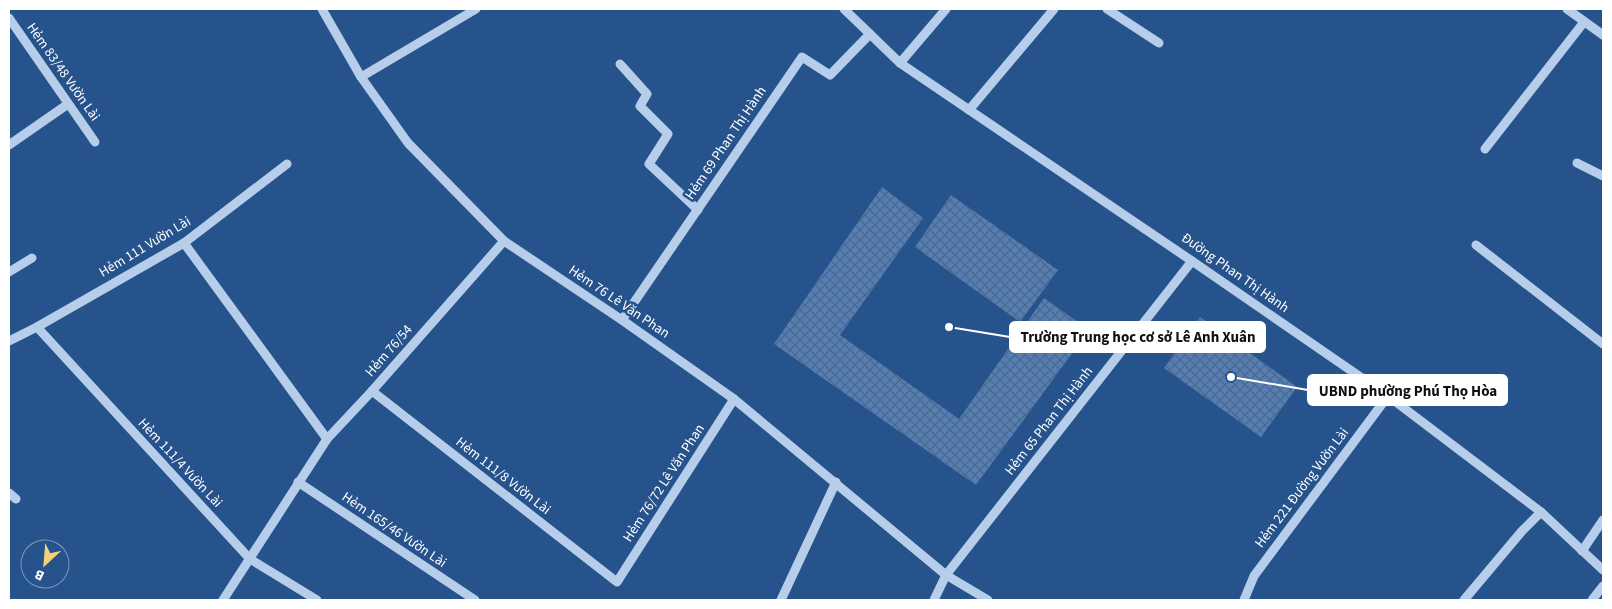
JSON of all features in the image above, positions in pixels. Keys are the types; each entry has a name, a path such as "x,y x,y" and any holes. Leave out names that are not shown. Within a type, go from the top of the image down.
{"street":[{"name":"Hẻm 76 Lê Văn Phan","path":"322,9 361,77 408,143 504,241 622,320 734,399 946,575 988,600"},
{"path":"361,77 476,9"},
{"name":"Đường Phan Thị Hành","path":"844,9 900,63 1388,396 1541,512 1603,570"},
{"path":"900,63 946,9"},
{"path":"969,110 1054,9"},
{"path":"1107,9 1159,43"},
{"path":"1567,9 1603,36"},
{"name":"Hẻm 83/48 Vườn Lài","path":"9,18 96,142"},
{"path":"1486,149 1584,22"},
{"name":"Hẻm 69 Phan Thị Hành","path":"622,320 802,57 830,75 870,34"},
{"path":"620,64 647,94 640,106 668,134 649,164 698,210"},
{"path":"9,145 68,104"},
{"path":"1577,163 1603,176"},
{"name":"Hẻm 111 Vườn Lài","path":"9,341 37,327 184,242 287,164"},
{"name":"Hẻm 76/54","path":"223,600 327,439 372,391 504,241"},
{"path":"184,242 327,439"},
{"path":"1476,245 1603,344"},
{"path":"9,272 32,258"},
{"name":"Hẻm 65 Phan Thị Hành","path":"934,600 946,575 1192,261"},
{"name":"Hẻm 111/4 Vườn Lài","path":"37,327 250,559 316,600"},
{"name":"Hẻm 111/8 Vườn Lài","path":"372,391 617,582"},
{"name":"Hẻm 221 Đường Vườn Lài","path":"1244,600 1254,576 1388,396"},
{"name":"Hẻm 76/72 Lê Văn Phan","path":"617,582 734,399"},
{"name":"Hẻm 165/46 Vườn Lài","path":"298,482 475,600"},
{"path":"781,600 836,482"},
{"path":"9,492 16,499"},
{"path":"1464,600 1522,531 1541,512"},
{"path":"1582,551 1603,520"},
{"path":"1592,600 1603,586"}],"building":[{"path":"882,187 923,218 840,335 959,419 1044,298 1089,330 976,485 774,344"},
{"path":"951,195 1058,270 1020,322 915,247"},
{"path":"1200,317 1297,387 1261,437 1164,368"}],"place":[{"name":"Trường Trung học cơ sở Lê Anh Xuân","path":"949,327"},
{"name":"UBND phường Phú Thọ Hòa","path":"1231,377"}]}
